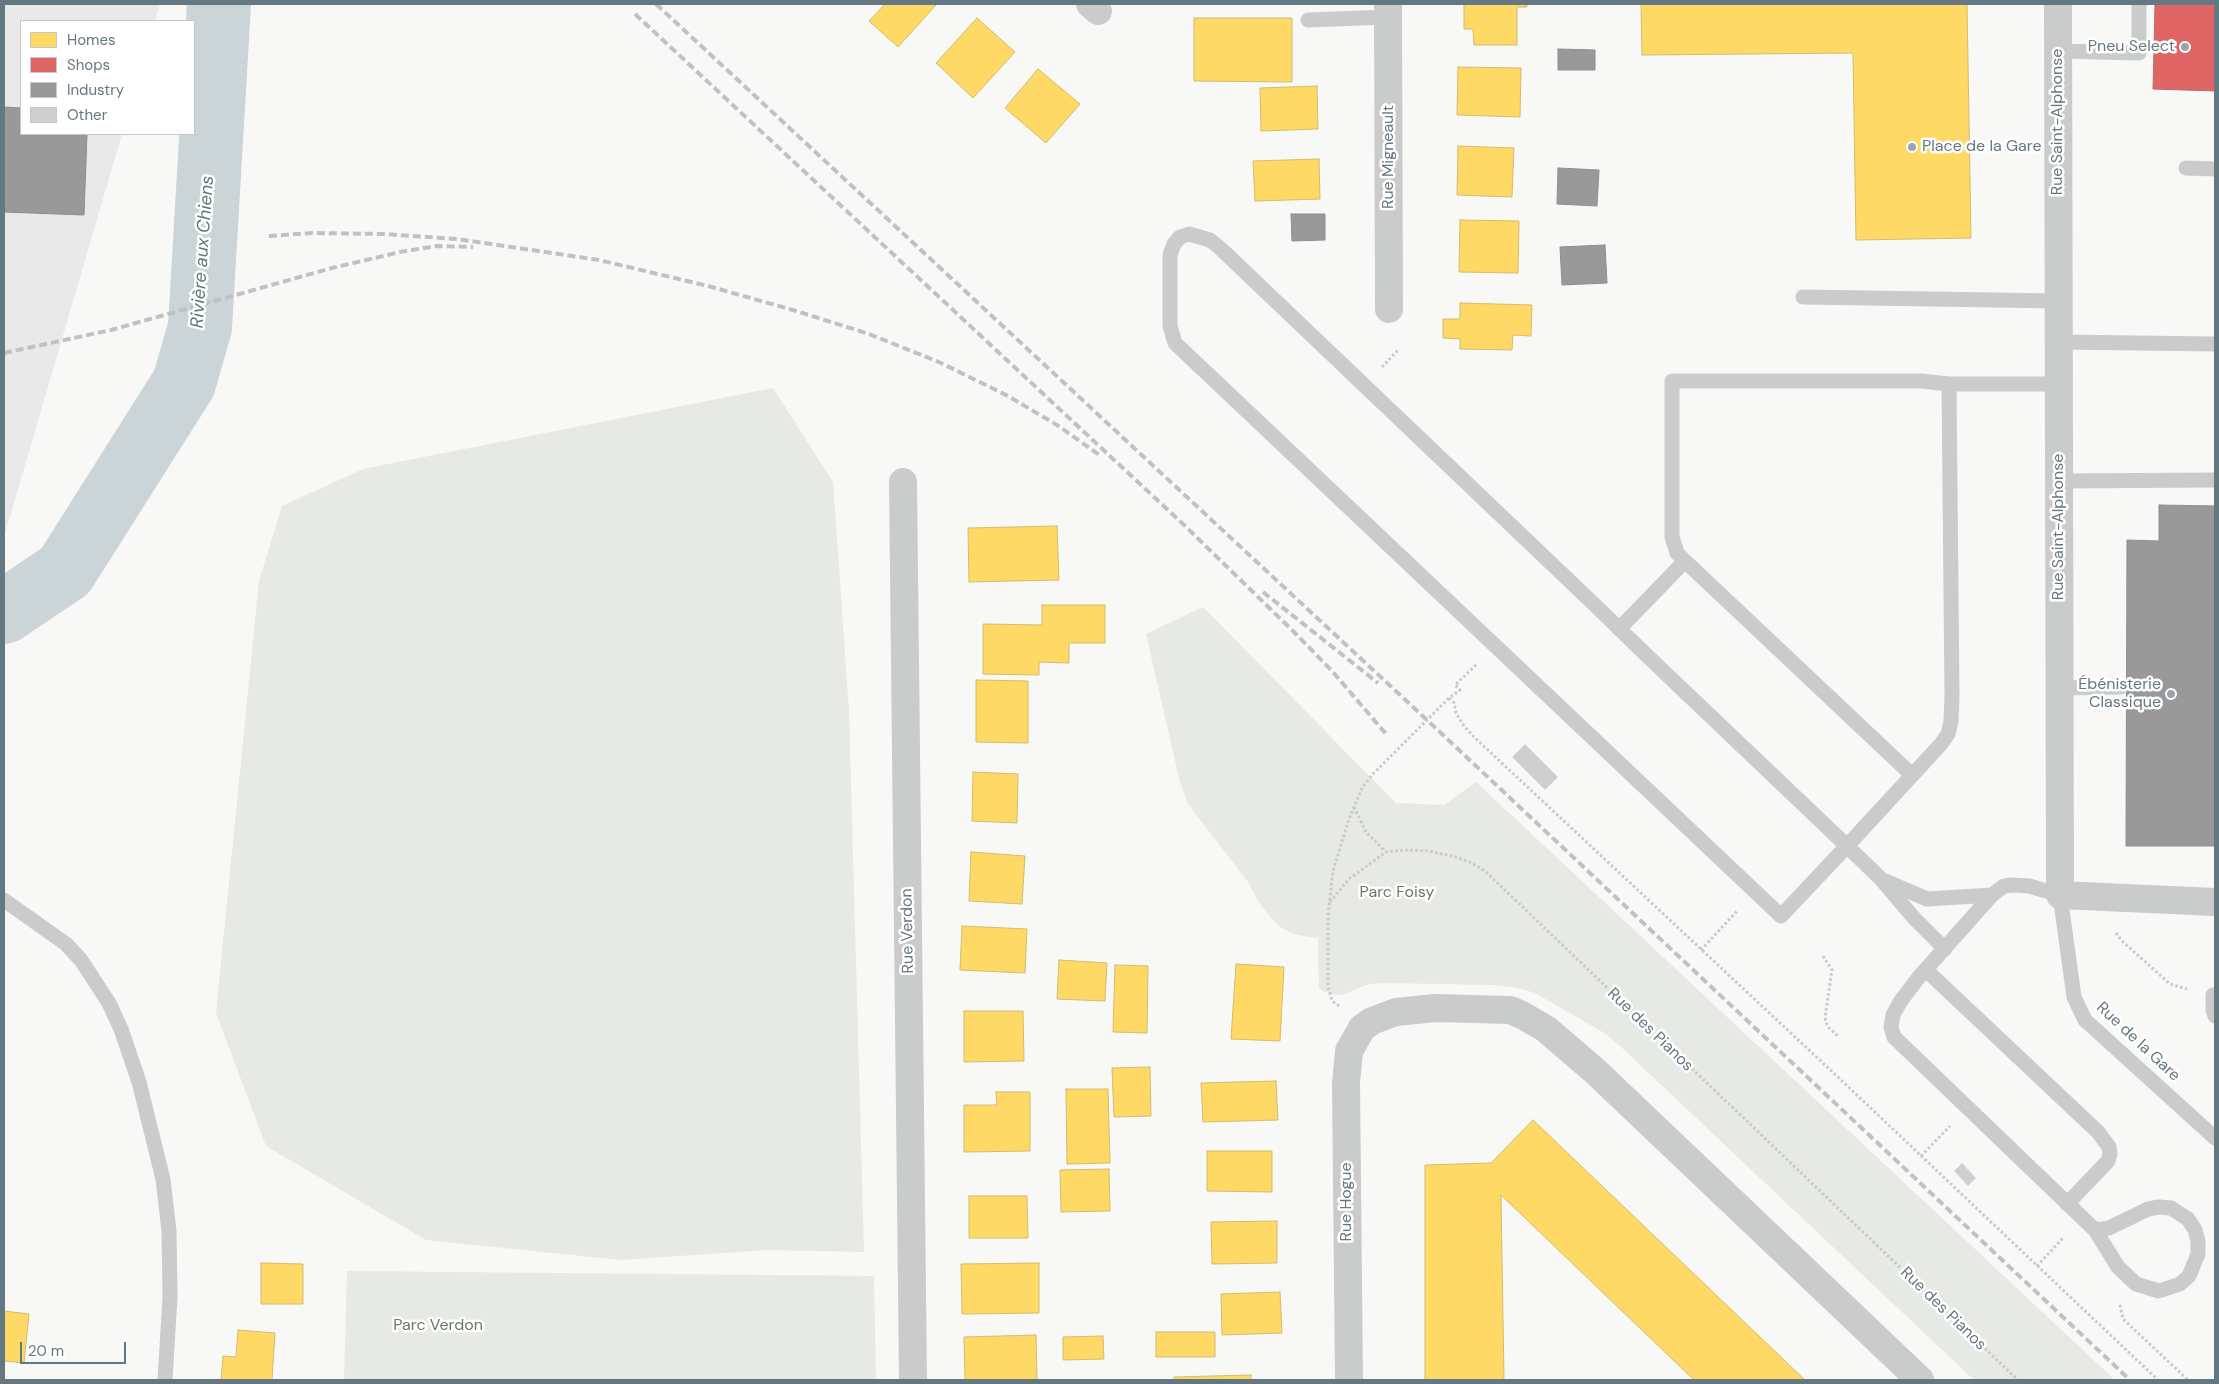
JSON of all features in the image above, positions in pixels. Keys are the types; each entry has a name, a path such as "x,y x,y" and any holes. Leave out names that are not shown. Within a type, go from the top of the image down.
{"street":[{"name":"Rue Saint-Alphonse","path":"2058,4 2060,895"},
{"name":"Rue Migneault","path":"1388,10 1389,309"},
{"name":"Rue Verdon","path":"903,482 913,1380"},
{"path":"2060,895 2215,902"},
{"name":"Rue Hogue","path":"1349,1380 1346,1083 1349,1051 1362,1028 1372,1021 1396,1012 1435,1008 1501,1009 1522,1015 1557,1038 1595,1071 1920,1380"}],"lane":[{"path":"2058,51 2139,53 2139,4"},
{"path":"1308,20 1388,10"},
{"path":"2186,168 2215,169"},
{"path":"1945,948 1914,918 1880,878 1847,846 1220,248 1210,240 1189,234 1180,237 1174,244 1170,255 1170,326 1175,343 1781,916 1847,846 1941,744 1948,734 1951,722 1949,384"},
{"path":"1803,297 2058,301"},
{"path":"2059,342 2215,344"},
{"path":"1912,775 1677,553 1672,537 1672,381 1921,380 1949,384 2058,384"},
{"path":"2059,481 2215,480"},
{"path":"1619,629 1684,561"},
{"path":"2060,688 2120,687"},
{"path":"1880,878 1927,899 1992,895"},
{"path":"2060,895 2029,886 2013,885 2004,886 1992,895 1926,970 1893,1015 1891,1027 1894,1037 2095,1230 2126,1277 2147,1289 2159,1291 2180,1284 2189,1276 2198,1254 2198,1241 2188,1219 2171,1208 2159,1206 2148,1209 2109,1228 2095,1230"},
{"name":"Rue de la Gare","path":"2060,895 2072,988 2079,1011 2085,1020 2215,1138"},
{"path":"4,900 66,944 81,960 110,1003 124,1038 152,1130 163,1179 170,1259 170,1297 165,1380"},
{"path":"1926,970 2105,1140 2110,1154 2108,1161 2068,1204"},
{"path":"2215,995 2213,995 2215,1016"}],"path":[{"path":"1332,1001 1328,986 1327,967 1333,872 1337,854 1362,788 1373,774 1449,698 1460,690 1455,685 1481,660"},
{"path":"1449,698 1454,703 1456,713 1464,726 1474,738 2158,1380"},
{"path":"1330,902 1349,879 1386,852 1366,832 1354,807"},
{"name":"Rue des Pianos","path":"1386,852 1428,851 1456,857 1472,863 1486,872 2018,1380"},
{"path":"1701,950 1721,929"},
{"path":"2116,933 2170,984 2177,987"},
{"path":"1823,956 1832,970 1825,1018 1828,1027 1839,1036"},
{"path":"1921,1156 1942,1134"},
{"path":"2037,1266 2057,1244"},
{"path":"2120,1302 2123,1320 2188,1380"}],"shaded area":[{"path":"4,4 160,4 155,20 20,20 20,135 122,135 4,537"}],"green space":[{"path":"773,388 833,482 849,711 864,1252 767,1250 621,1260 426,1240 266,1146 216,1013 259,581 282,506 363,469"},
{"name":"Parc Foisy","path":"1203,607 1396,803 1444,805 1476,782 2115,1380 1974,1380 1621,1047 1606,1034 1535,993 1496,985 1381,983 1366,985 1342,995 1330,994 1319,989 1318,938 1297,935 1283,929 1271,918 1258,901 1248,882 1188,804 1179,778 1146,634"},
{"name":"Parc Verdon","path":"347,1271 874,1276 876,1380 344,1380"}],"building: Homes":[{"path":"885,4 937,4 898,47 869,21"},
{"path":"1464,4 1527,4 1527,7 1517,7 1517,45 1474,45 1473,29 1464,29"},
{"name":"Place de la Gare","path":"1641,4 1967,4 1971,238 1856,240 1853,53 1642,55"},
{"path":"977,18 1015,52 973,98 936,63"},
{"path":"1194,18 1292,18 1292,82 1194,81"},
{"path":"1458,67 1521,68 1520,117 1457,115"},
{"path":"1038,69 1080,104 1046,143 1005,108"},
{"path":"1317,86 1318,129 1261,131 1260,88"},
{"path":"1458,146 1514,148 1512,197 1457,195"},
{"path":"1319,159 1320,199 1255,201 1253,161"},
{"path":"1460,220 1519,221 1518,273 1459,272"},
{"path":"1460,303 1532,305 1531,336 1513,335 1512,350 1460,349 1460,339 1443,338 1443,319 1460,319"},
{"path":"1057,526 1059,580 969,582 968,528"},
{"path":"1042,605 1105,605 1105,643 1069,643 1069,663 1039,662 1039,675 983,674 983,624 1042,625"},
{"path":"976,680 1028,681 1028,743 976,742"},
{"path":"973,772 1018,774 1017,823 972,821"},
{"path":"971,852 1025,856 1022,904 969,901"},
{"path":"962,926 1027,929 1025,973 960,970"},
{"path":"1059,960 1107,963 1105,1001 1057,999"},
{"path":"1236,964 1284,967 1280,1041 1231,1039"},
{"path":"1115,965 1148,966 1147,1033 1113,1032"},
{"path":"964,1011 1023,1011 1024,1061 964,1062"},
{"path":"1150,1067 1151,1116 1114,1117 1112,1068"},
{"path":"1276,1081 1278,1120 1203,1122 1201,1083"},
{"path":"1066,1089 1108,1089 1110,1163 1067,1164"},
{"path":"996,1092 1030,1092 1030,1151 964,1152 964,1105 997,1105"},
{"path":"1533,1120 1805,1380 1694,1380 1501,1195 1504,1380 1425,1380 1425,1165 1491,1163"},
{"path":"1207,1151 1272,1151 1272,1192 1207,1191"},
{"path":"1109,1169 1110,1211 1061,1212 1060,1170"},
{"path":"969,1196 1027,1196 1028,1238 969,1238"},
{"path":"1277,1221 1277,1263 1212,1264 1211,1222"},
{"path":"261,1263 303,1264 303,1304 261,1304"},
{"path":"1039,1263 1039,1313 962,1314 961,1264"},
{"path":"1280,1292 1282,1333 1222,1335 1221,1294"},
{"path":"4,1311 29,1314 24,1363 4,1361"},
{"path":"238,1330 275,1333 272,1380 221,1380 223,1356 236,1357"},
{"path":"1156,1332 1215,1332 1215,1357 1156,1357"},
{"path":"1036,1335 1037,1380 965,1380 964,1337"},
{"path":"1103,1336 1104,1359 1063,1360 1063,1337"},
{"path":"1251,1375 1251,1380 1174,1380 1174,1377"}],"building: Shops":[{"name":"Pneu Select","path":"2155,4 2215,4 2215,91 2153,89"}],"building: Industry":[{"path":"1558,49 1595,50 1595,70 1558,70"},
{"path":"4,107 20,108 20,135 87,135 84,215 4,212"},
{"path":"1558,168 1599,170 1597,206 1557,204"},
{"path":"1291,214 1325,214 1325,240 1292,241"},
{"path":"1605,245 1607,283 1562,285 1560,247"},
{"name":"Ébénisterie Classique","path":"2159,505 2215,506 2215,846 2126,846 2127,540 2159,541"}],"building: Other":[{"path":"1525,744 1558,777 1545,790 1512,757"},
{"path":"1962,1163 1976,1178 1968,1186 1954,1171"}],"waterway":[{"name":"Rivière aux Chiens","path":"4,612 65,571 184,383 200,327 219,4"}],"railway":[{"path":"656,4 1427,720 2130,1380"},
{"path":"635,14 1183,524 1333,672 1386,734"},
{"path":"269,236 312,233 384,234 457,239 599,260 708,286 869,334 941,363 1008,396 1057,425 1101,456"},
{"path":"4,353 111,330 332,268 400,252 436,246 473,247"},
{"path":"1263,592 1378,683"}],"place":[{"name":"Pneu Select","path":"2185,47"},
{"name":"Place de la Gare","path":"1912,147"},
{"name":"Ébénisterie Classique","path":"2171,694"}]}
